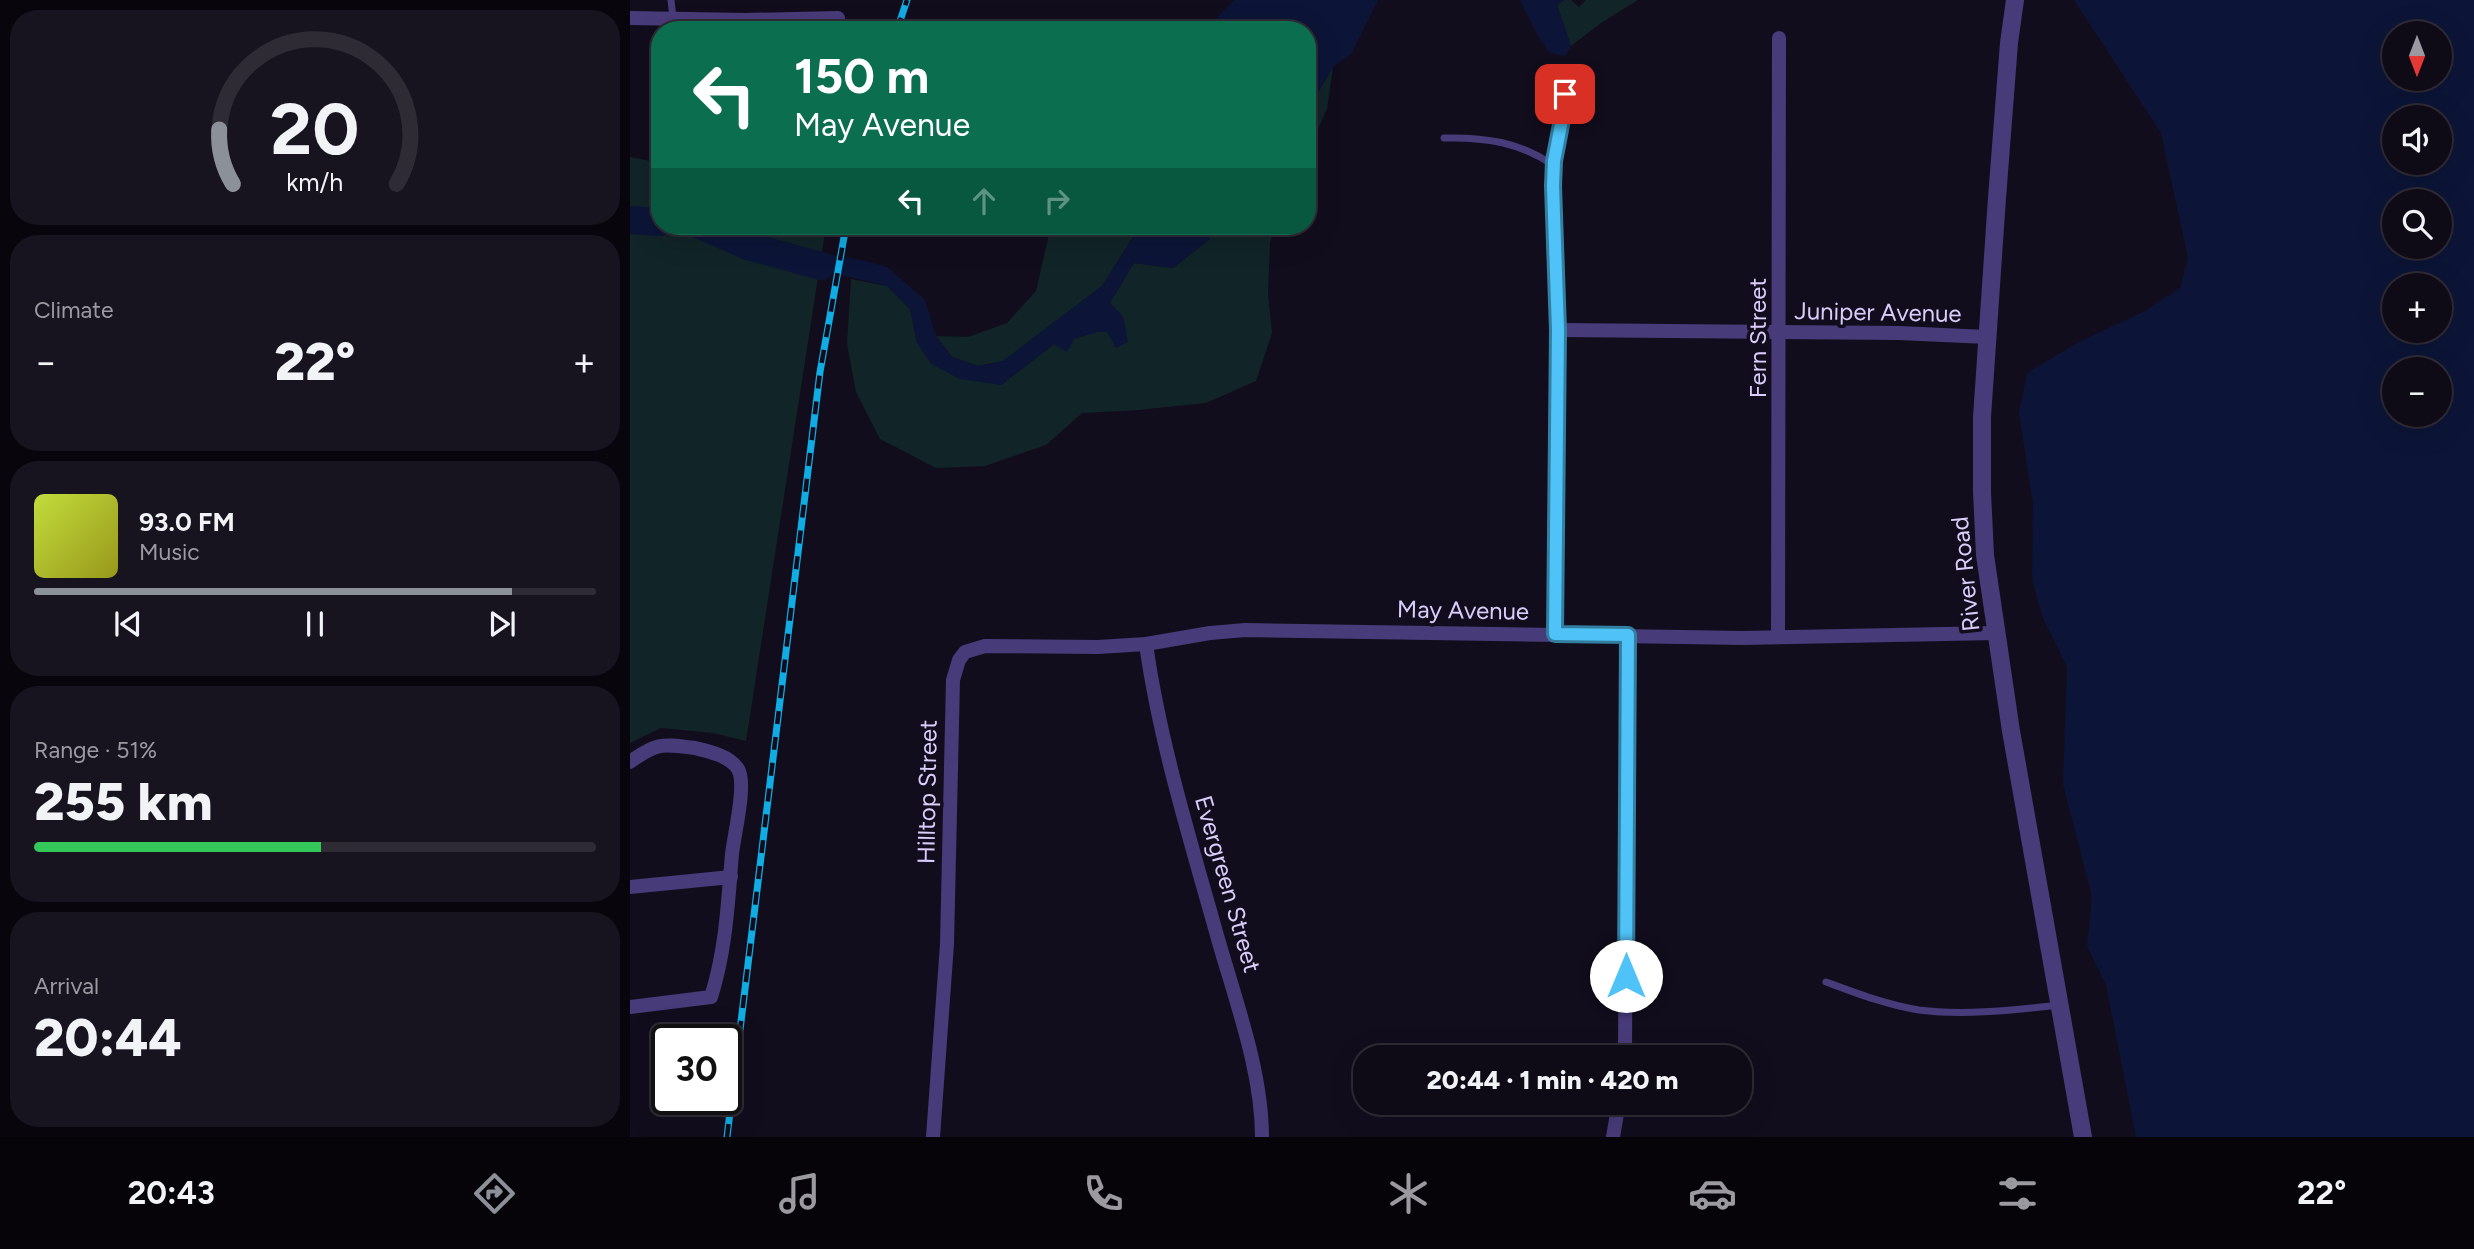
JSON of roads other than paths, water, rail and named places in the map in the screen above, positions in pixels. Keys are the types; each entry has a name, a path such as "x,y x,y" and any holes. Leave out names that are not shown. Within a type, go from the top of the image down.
{"street":[{"name":"River Road","path":"2015,0 2009,43 1982,416 1985,555 1996,634 2083,1137"},
{"path":"630,18 838,18"},
{"name":"Fern Street","path":"1779,38 1779,637"},
{"path":"1555,634 1558,330 1554,165 1564,109 1565,94 1561,82"},
{"name":"Juniper Avenue","path":"1558,330 1899,333 1987,337"},
{"name":"May Avenue","path":"973,648 1098,647 1245,630 1779,637 1996,634"},
{"path":"1625,1045 1628,635"},
{"name":"Evergreen Street","path":"1146,643 1162,733 1234,992 1255,1079 1262,1137"},
{"name":"Hilltop Street","path":"933,1137 947,944 953,680 959,660 965,652 973,648"},
{"path":"630,762 647,749 663,745 700,749 732,762 739,770 741,785 723,944 711,997 630,1007"},
{"path":"630,887 731,877"},
{"path":"1613,1137 1617,1115"}],"lane":[{"path":"671,0 673,18"},
{"path":"1444,138 1475,137 1511,143 1554,165"},
{"path":"1826,982 1873,999 1919,1010 1987,1012 2060,1005"}],"water":[{"path":"1234,0 1378,0 1351,54 1333,67 1316,95 1316,21 1214,21"},
{"path":"1520,0 1564,0 1557,5 1571,46 1565,56 1550,53 1539,38"},
{"path":"2074,0 2474,0 2474,1137 2136,1137 2106,985 2087,946 2092,897 2063,784 2067,667 2042,616 2032,579 2033,504 2019,413 2027,373 2079,342 2145,311 2180,288 2188,258 2161,133"},
{"path":"1134,235 1208,235 1210,239 1173,268 1134,263 1110,303 1123,316 1128,342 1116,348 1107,332 1097,332 1074,339 1067,352 1054,344 1001,385 960,379 931,364 917,343 910,309 887,286 807,266 771,249 797,249 887,267 925,300 936,336 952,357 978,366 1003,361 1102,286"}],"waterway":[{"path":"630,220 651,221"},
{"path":"723,235 748,246 821,266"}],"railway":[{"path":"900,21 907,0"},
{"path":"727,1137 820,372 844,235"}]}
